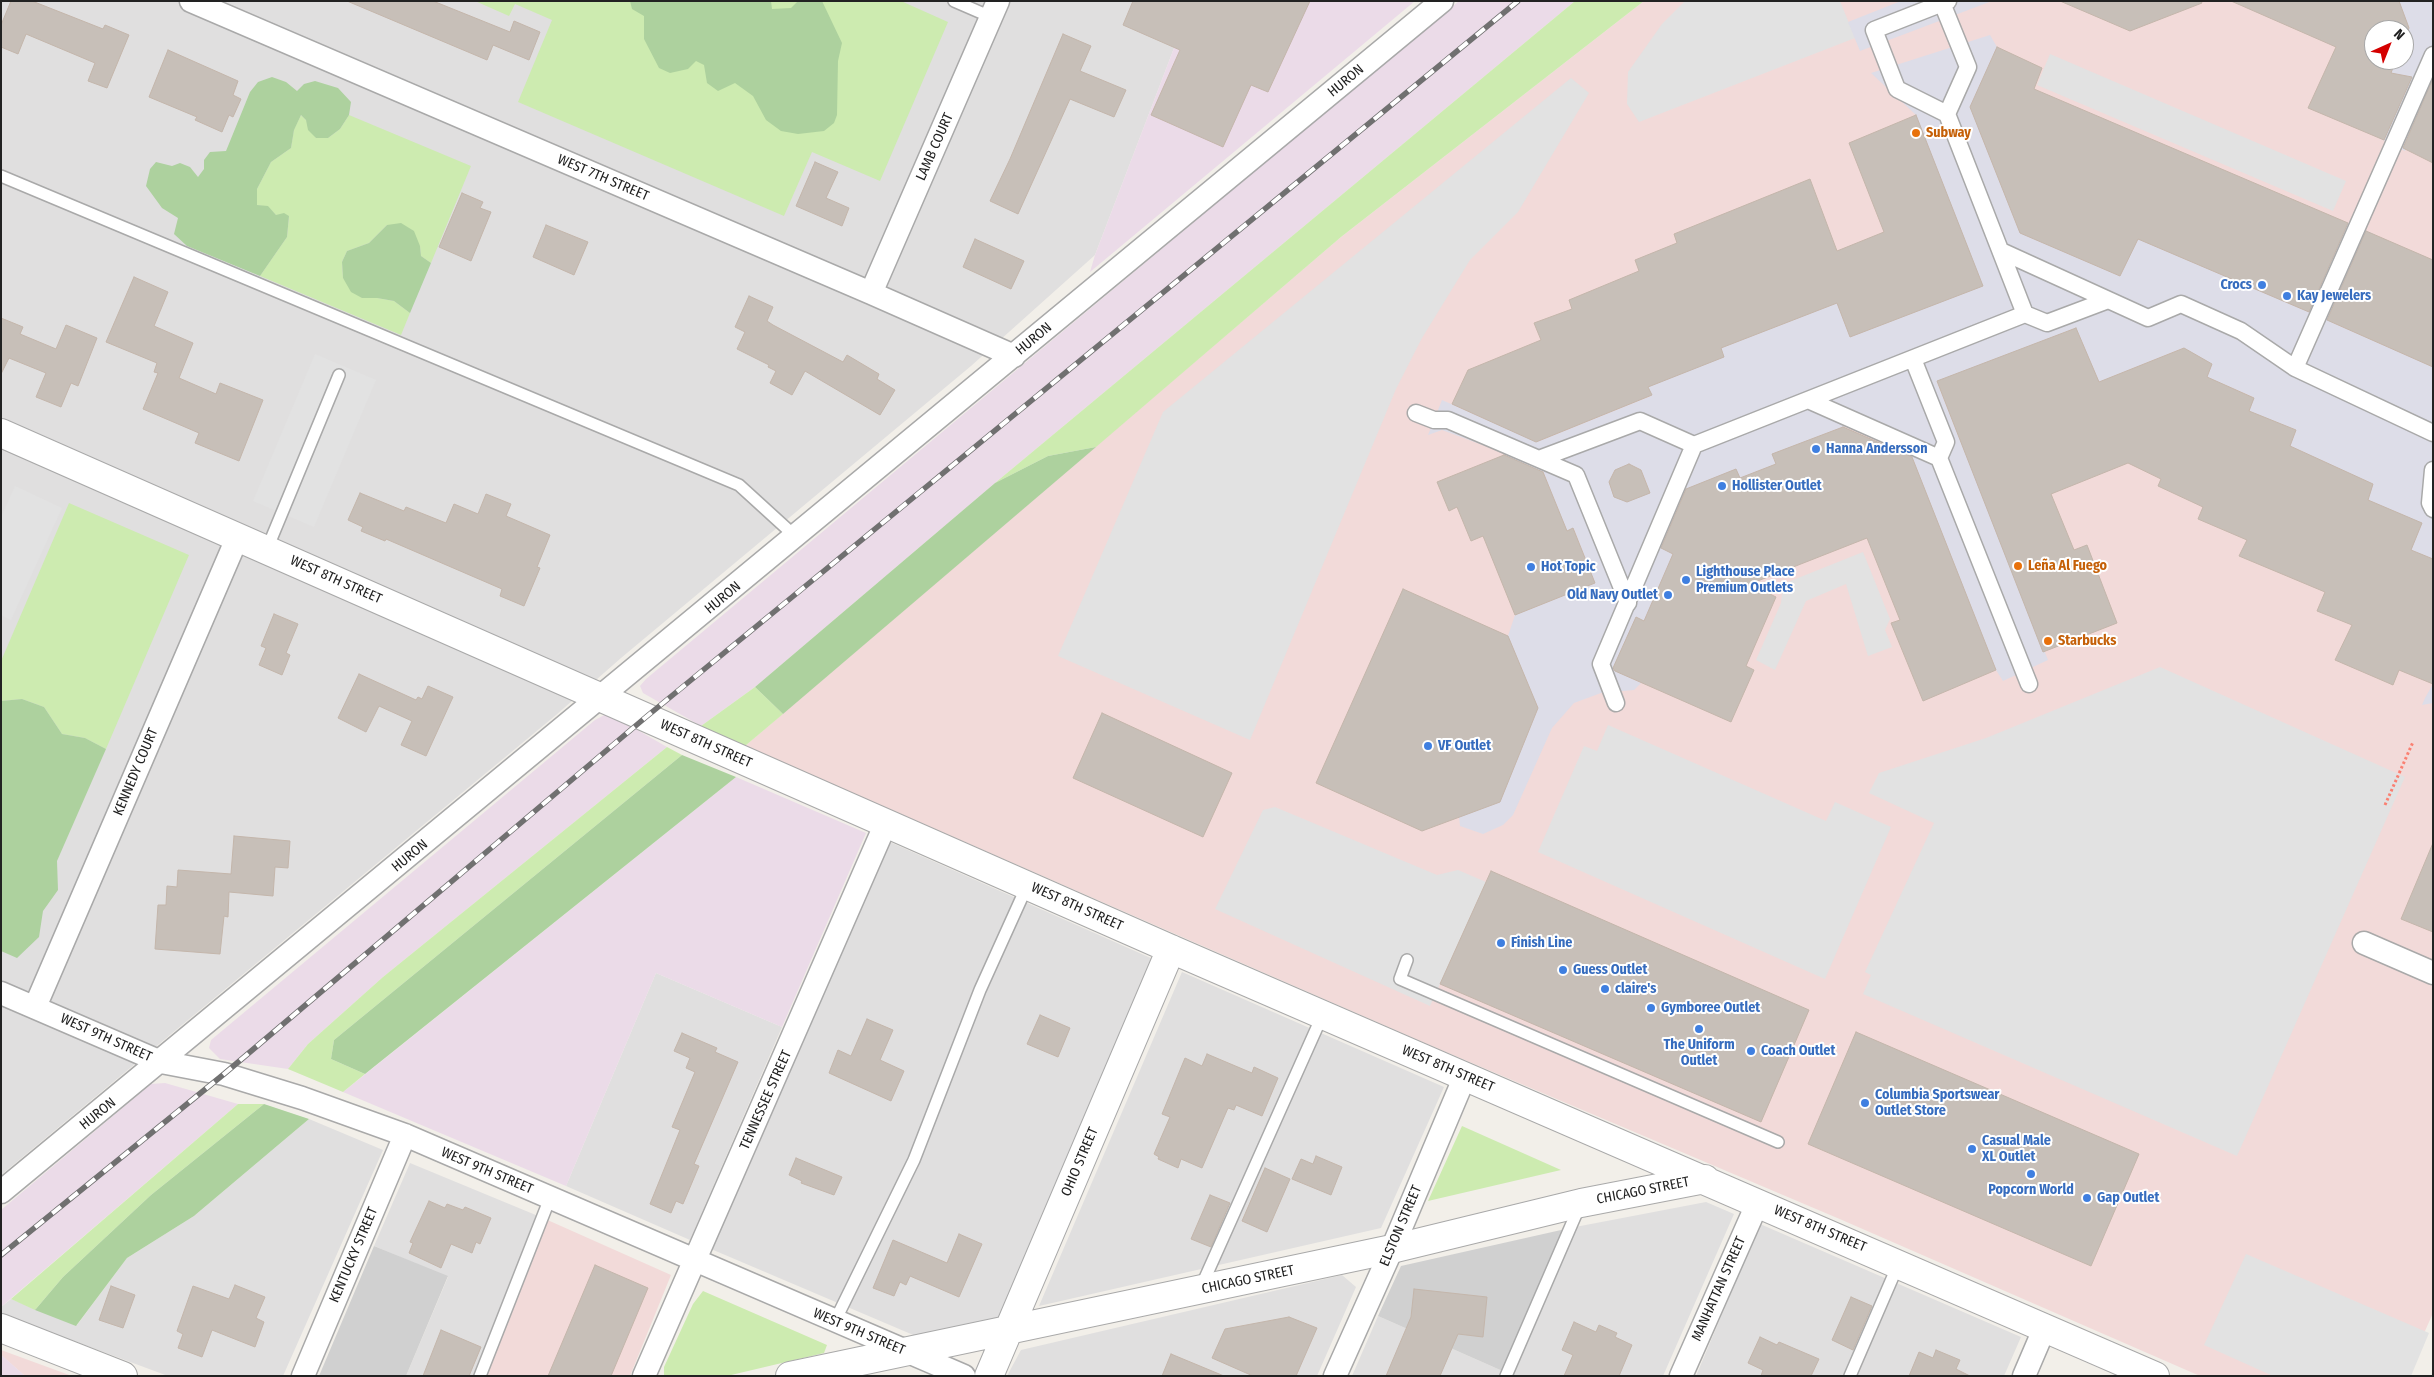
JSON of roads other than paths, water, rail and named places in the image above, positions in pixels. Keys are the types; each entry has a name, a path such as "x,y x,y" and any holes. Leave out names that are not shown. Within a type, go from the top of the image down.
{"street":[{"name":"WEST 7TH STREET","path":"191,1 1014,356"},
{"name":"HURON","path":"1,1192 602,698 1440,2"},
{"path":"1947,114 1968,68 1945,2 1874,30 1897,89 1947,114 2025,314 2047,324 2108,300"},
{"name":"LAMB COURT","path":"871,293 995,9"},
{"path":"2295,368 2433,55"},
{"path":"2001,251 2148,318 2181,304 2241,331 2295,368 2433,432"},
{"path":"1538,459 1640,421 1694,445 2025,314"},
{"path":"1912,359 1946,442 1939,458"},
{"path":"1808,400 1939,458 2029,684"},
{"path":"1416,413 1434,420 1448,420 1576,475 1628,602"},
{"name":"WEST 8TH STREET","path":"1,433 1171,949 1899,1263 2155,1376"},
{"path":"1616,703 1601,664 1694,445"},
{"path":"2432,473 2430,504 2433,509"},
{"name":"KENNEDY COURT","path":"35,1007 238,536"},
{"name":"TENNESSEE STREET","path":"644,1376 886,823"},
{"path":"2364,943 2433,973"},
{"name":"OHIO STREET","path":"989,1376 1171,949"},
{"name":"WEST 9TH STREET","path":"1,993 161,1062 224,1074 302,1098 405,1135 964,1376"},
{"name":"ELSTON STREET","path":"1335,1376 1392,1249 1465,1076"},
{"name":"KENTUCKY STREET","path":"303,1376 405,1135"},
{"name":"CHICAGO STREET","path":"790,1376 817,1373 906,1352 1392,1249 1581,1203 1705,1179"},
{"name":"MANHATTAN STREET","path":"1681,1376 1758,1202"},
{"path":"2024,1376 2045,1327"},
{"path":"1,1328 123,1376"}],"lane":[{"path":"954,1 995,9"},
{"path":"1,176 739,485 796,537"},
{"path":"267,549 338,374"},
{"path":"835,1322 914,1160 980,990 1028,886"},
{"path":"1407,960 1400,979 1778,1142"},
{"path":"1200,1290 1323,1014"},
{"path":"480,1376 550,1198"},
{"path":"1506,1376 1581,1203"},
{"path":"1850,1376 1899,1263"}],"railway":[{"path":"1,1255 224,1074 646,717 1518,1"}],"place":[{"name":"Subway","path":"1916,133"},
{"name":"Crocs","path":"2262,285"},
{"name":"Kay Jewelers","path":"2287,296"},
{"name":"Hanna Andersson","path":"1816,449"},
{"name":"Hollister Outlet","path":"1722,486"},
{"name":"Leña Al Fuego","path":"2018,566"},
{"name":"Hot Topic","path":"1531,567"},
{"name":"Lighthouse Place Premium Outlets","path":"1686,580"},
{"name":"Old Navy Outlet","path":"1668,595"},
{"name":"Starbucks","path":"2048,641"},
{"name":"VF Outlet","path":"1428,746"},
{"name":"Finish Line","path":"1501,943"},
{"name":"Guess Outlet","path":"1563,970"},
{"name":"claire's","path":"1605,989"},
{"name":"Gymboree Outlet","path":"1651,1008"},
{"name":"The Uniform Outlet","path":"1699,1029"},
{"name":"Coach Outlet","path":"1751,1051"},
{"name":"Columbia Sportswear Outlet Store","path":"1865,1103"},
{"name":"Casual Male XL Outlet","path":"1972,1149"},
{"name":"Popcorn World","path":"2031,1174"},
{"name":"Gap Outlet","path":"2087,1198"}]}
